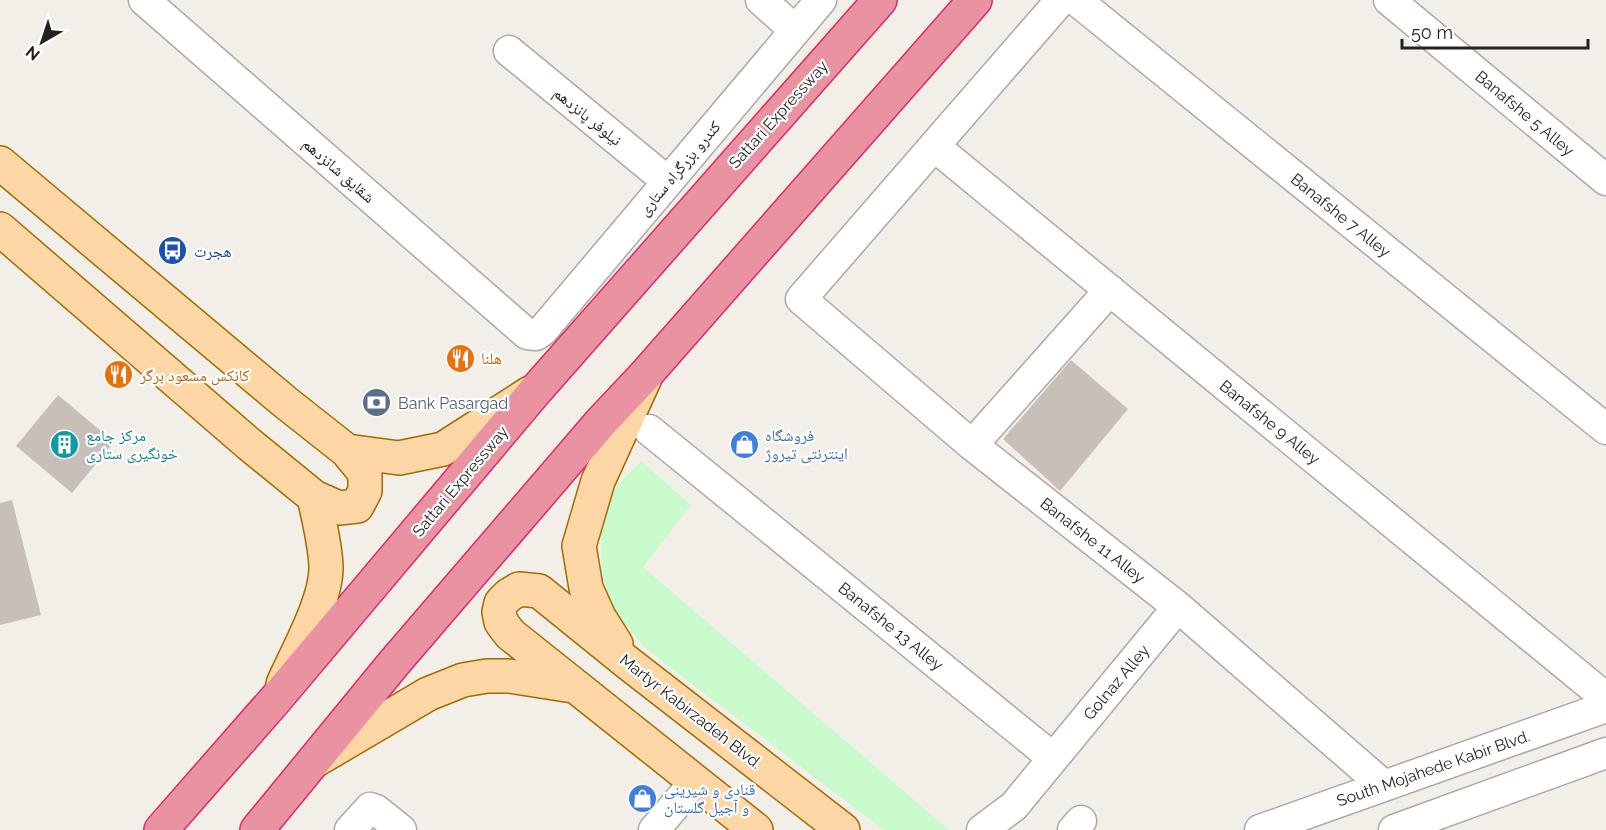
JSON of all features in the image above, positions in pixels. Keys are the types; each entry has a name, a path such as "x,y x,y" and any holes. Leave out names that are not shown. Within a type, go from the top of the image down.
{"highway":[{"name":"Sattari Expressway","path":"162,830 275,700 537,389 880,0"},
{"path":"257,830 394,663 594,430 648,372 975,0"}],"main road":[{"path":"0,164 347,451 365,473 365,491 357,506 339,508 314,497 249,444 0,229"},
{"path":"628,663 599,618 586,588 579,546 598,481 648,372"},
{"path":"347,451 399,458 443,449 537,389"},
{"path":"275,700 321,599 326,568 314,497"},
{"name":"Martyr Kabirzadeh Blvd.","path":"573,686 510,634 501,622 499,612 501,603 509,595 519,589 539,591 843,830"},
{"path":"314,760 428,694 463,680 488,676 509,676 573,686 756,830"}],"street":[{"name":"شقایق شانزدهم","path":"144,0 527,334 536,335"},
{"path":"761,0 795,30"},
{"name":"کندرو بزرگراه ستاری","path":"536,335 543,330 821,0"},
{"path":"934,146 1060,0"},
{"name":"Banafshe 7 Alley","path":"1076,0 1606,429"},
{"name":"Banafshe 5 Alley","path":"1389,0 1606,180"},
{"name":"نیلوفر پانزدهم","path":"509,51 667,181"},
{"name":"Banafshe 9 Alley","path":"934,146 1606,698"},
{"name":"Banafshe 11 Alley","path":"934,146 801,299 972,445 1178,607 1383,785"},
{"path":"972,445 1110,290"},
{"name":"Banafshe 13 Alley","path":"649,430 1053,758"},
{"name":"Golnaz Alley","path":"1053,758 1178,607"},
{"name":"South Mojahede Kabir Blvd.","path":"1260,830 1606,707"},
{"path":"1394,830 1447,822 1606,753"},
{"path":"982,830 1014,806 1053,758"},
{"path":"654,830 695,782"},
{"path":"350,830 370,808 376,810 400,830"}],"green space":[{"path":"641,461 691,505 643,567 949,830 884,830 645,648 613,609 602,573 601,526 610,494"}],"building":[{"path":"1071,360 1128,409 1060,491 1003,439"},
{"name":"مرکز جامع خونگیری ستاری","path":"58,395 114,442 72,493 16,446"},
{"path":"12,500 41,615 0,625 0,503"}],"place":[{"name":"هجرت","path":"173,251"},
{"name":"هلنا","path":"460,358"},
{"name":"کانکس مسعود برگر","path":"119,375"},
{"name":"Bank Pasargad","path":"377,403"},
{"name":"مرکز جامع خونگیری ستاری","path":"65,444"},
{"name":"فروشگاه اینترنتی تیروژ","path":"744,444"},
{"name":"قنادی و شیرینی و آجیل گلستان","path":"643,798"}]}
